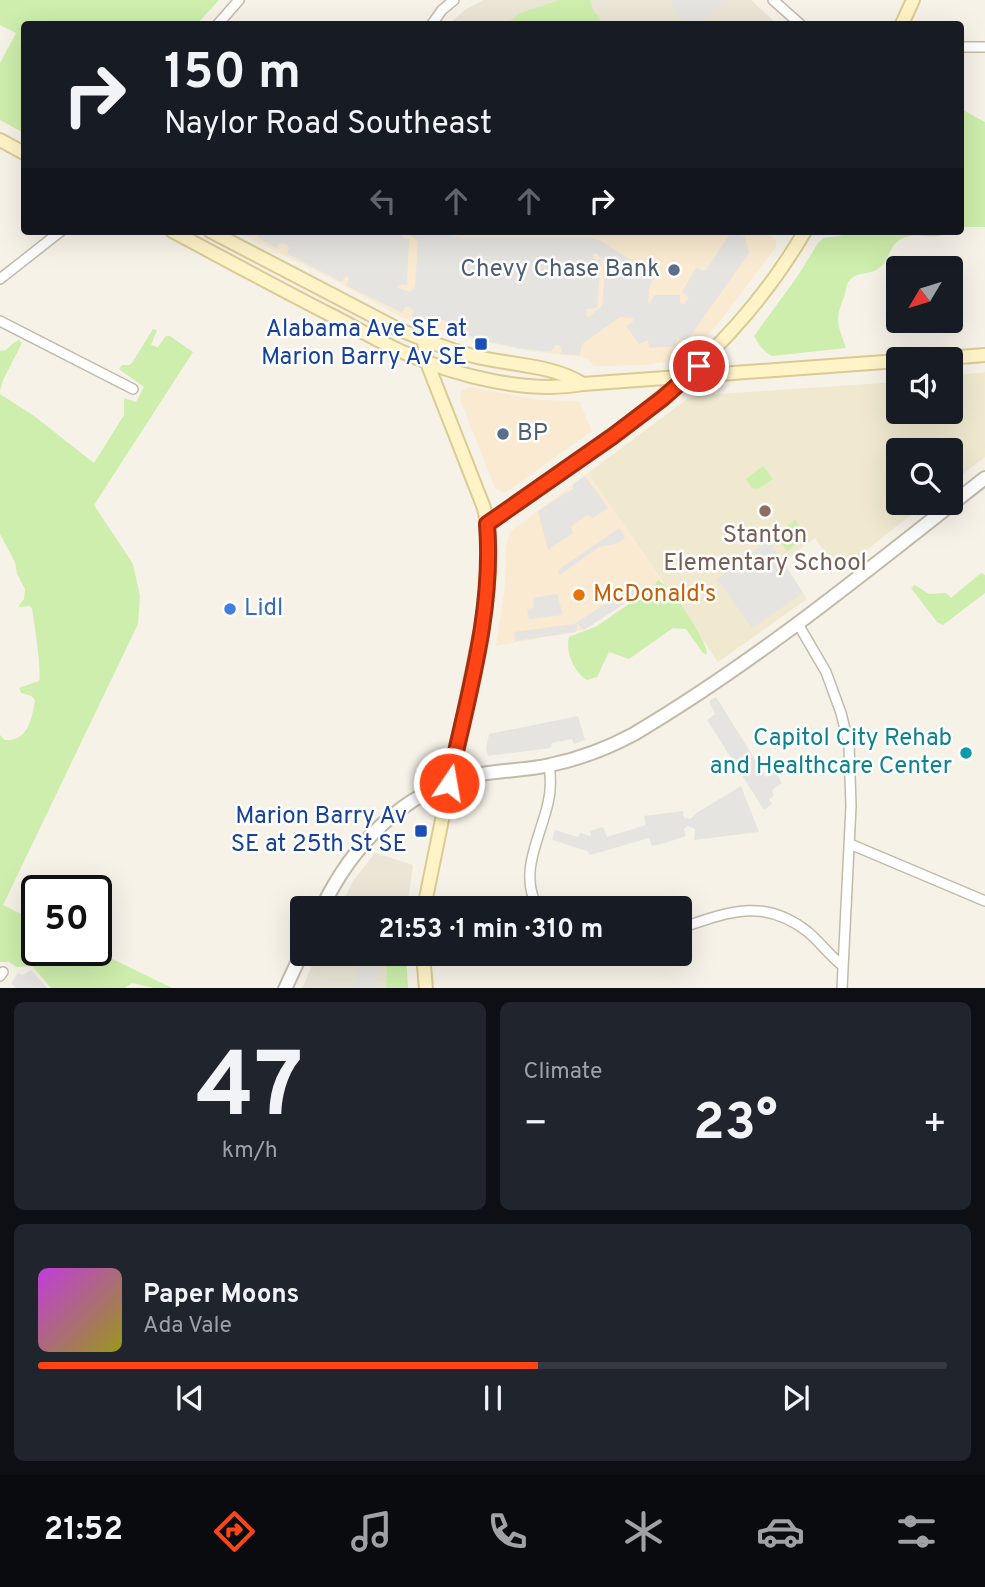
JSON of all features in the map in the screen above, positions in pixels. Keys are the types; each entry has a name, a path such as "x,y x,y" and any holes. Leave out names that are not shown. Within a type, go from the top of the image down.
{"main road":[{"path":"903,21 913,0"},
{"path":"0,140 21,151"},
{"path":"180,235 407,354 456,371 522,385 556,388 886,363"},
{"path":"218,235 398,330 447,349 562,373 583,384"},
{"path":"487,524 613,436 686,378 749,312 799,235"},
{"path":"424,340 426,360 481,498 487,524 489,561 486,604 426,896"},
{"path":"963,357 985,355"},
{"path":"424,966 426,988"}],"street":[{"path":"221,21 239,0"},
{"path":"434,21 454,0"},
{"path":"773,0 797,21"},
{"path":"964,47 985,47"},
{"path":"0,279 56,235"},
{"path":"0,321 133,390"},
{"path":"329,896 347,862 378,827 411,802 449,783 472,776 549,765 595,752 631,735 798,624 985,478"},
{"path":"798,624 826,672 844,723 851,768 842,988"},
{"path":"533,896 529,887 529,871 548,802 549,765"},
{"path":"850,844 985,901"},
{"path":"692,924 730,911 765,911 799,925 843,966"},
{"path":"285,988 296,966"}],"shaded area":[{"path":"484,0 751,0 774,21 452,21 466,9"},
{"path":"671,0 725,0 703,21 678,18"},
{"path":"243,235 769,235 776,239 776,247 717,325 684,359 646,365 594,366 587,358 479,341 401,317"},
{"path":"258,235 401,235 409,239 407,285 397,287 410,292 415,286 418,242 408,235 449,235 461,238 591,238 601,241 643,268 647,266 656,272 649,289 650,304 654,295 680,295 680,303 684,304 689,297 682,292 696,268 706,270 729,235 745,237 749,253 686,342 677,337 676,346 649,348 648,340 639,344 626,326 633,322 633,318 620,317 582,344 580,355 560,354 562,350 559,345 555,345 551,352 482,340 445,329 447,322 437,318 433,320 433,325 412,319 413,311 410,307 405,307 402,313 346,285 348,276 342,282 287,254 289,248 286,244 280,243 276,248 258,238","holes":["596,253 606,263 602,306 589,317 586,315 587,309 597,308 601,260 593,259 593,254"]},
{"name":"Stanton Elementary School","path":"985,372 985,457 963,474 963,438 886,438 886,515 911,515 838,573 815,538 783,562 807,599 718,662 588,473 687,399 702,395 886,383 886,424 963,424 963,375"},
{"path":"469,387 540,400 579,401 592,431 505,493 495,488 460,399 461,391"},
{"path":"588,473 661,580 584,630 496,646 505,586 506,545 510,532"},
{"path":"585,476 608,508 593,518 587,515 571,527 573,533 548,550 538,511 573,489 573,484"},
{"path":"619,528 625,538 618,543 599,547 560,575 558,571 561,568"},
{"path":"769,540 803,593 752,628 717,579"},
{"path":"636,584 642,592 584,630 578,624 576,632 515,641 514,632 574,624"},
{"path":"557,594 563,615 529,619 527,609 534,608 533,598"},
{"path":"716,697 766,777 775,771 782,783 772,790 774,796 769,799 772,804 764,810 707,720 715,714 709,701"},
{"path":"578,716 585,740 574,744 572,739 552,743 551,748 488,756 486,749 489,734"},
{"path":"741,786 759,832 694,840 695,829 688,826 684,829 686,836 665,843 652,846 649,838 590,855 587,851 552,840 555,830 578,837 580,833 591,836 590,831 603,827 607,837 646,825 644,816 683,811 684,818 690,819"},
{"path":"375,853 413,865 409,896 346,896 353,881"},
{"path":"312,966 387,966 386,988 302,988"},
{"path":"358,966 380,966 374,988 354,988"},
{"path":"31,970 47,988 16,988 11,983 18,973 23,975"}],"green space":[{"path":"0,0 219,0 200,21 21,21 21,131 0,120 0,63 16,33 0,25"},
{"path":"560,0 590,0 593,10 600,18 600,21 510,21 520,13"},
{"path":"964,111 985,122 985,227 964,227"},
{"path":"841,235 942,235 901,239 878,269 850,280 838,317 846,348 772,356 754,336 824,238"},
{"path":"153,329 157,330 151,345 158,347 166,336 170,336 193,352 94,505 133,564 140,596 138,624 3,905 21,914 21,966 32,966 17,967 9,962 0,962 0,735 5,740 13,740 28,728 35,700 32,696 21,693 19,688 39,681 40,676 32,608 18,607 24,599 25,589 0,534 0,394 34,416 94,463 124,415 124,398 136,402 144,387 119,369 122,365 132,363"},
{"path":"19,340 22,343 0,391 0,351 6,350"},
{"path":"763,466 773,479 758,489 752,488 746,479"},
{"path":"795,520 807,537 787,551 779,540 779,532"},
{"path":"981,573 985,575 985,593 943,625 937,622 911,588 915,585 929,594 946,593 951,598"},
{"path":"658,580 671,592 687,614 701,637 707,654 703,653 686,629 673,628 629,659 609,652 597,677 587,680 578,672 572,661 568,649 569,637 597,626 652,588"},
{"path":"112,959 172,988 154,988 132,983 125,988 51,988 32,966 112,966"},
{"path":"387,966 407,966 408,988 386,988"}],"place":[{"name":"Chevy Chase Bank","path":"674,270"},
{"name":"Alabama Ave SE at Marion Barry Av SE","path":"481,344"},
{"name":"BP","path":"503,434"},
{"name":"Stanton Elementary School","path":"765,511"},
{"name":"McDonald's","path":"579,595"},
{"name":"Lidl","path":"230,609"},
{"name":"Capitol City Rehab and Healthcare Center","path":"966,753"},
{"name":"Marion Barry Av SE at 25th St SE","path":"421,831"}],"route":[{"path":"449,783 486,604 489,561 487,524 613,436 699,366"}]}
